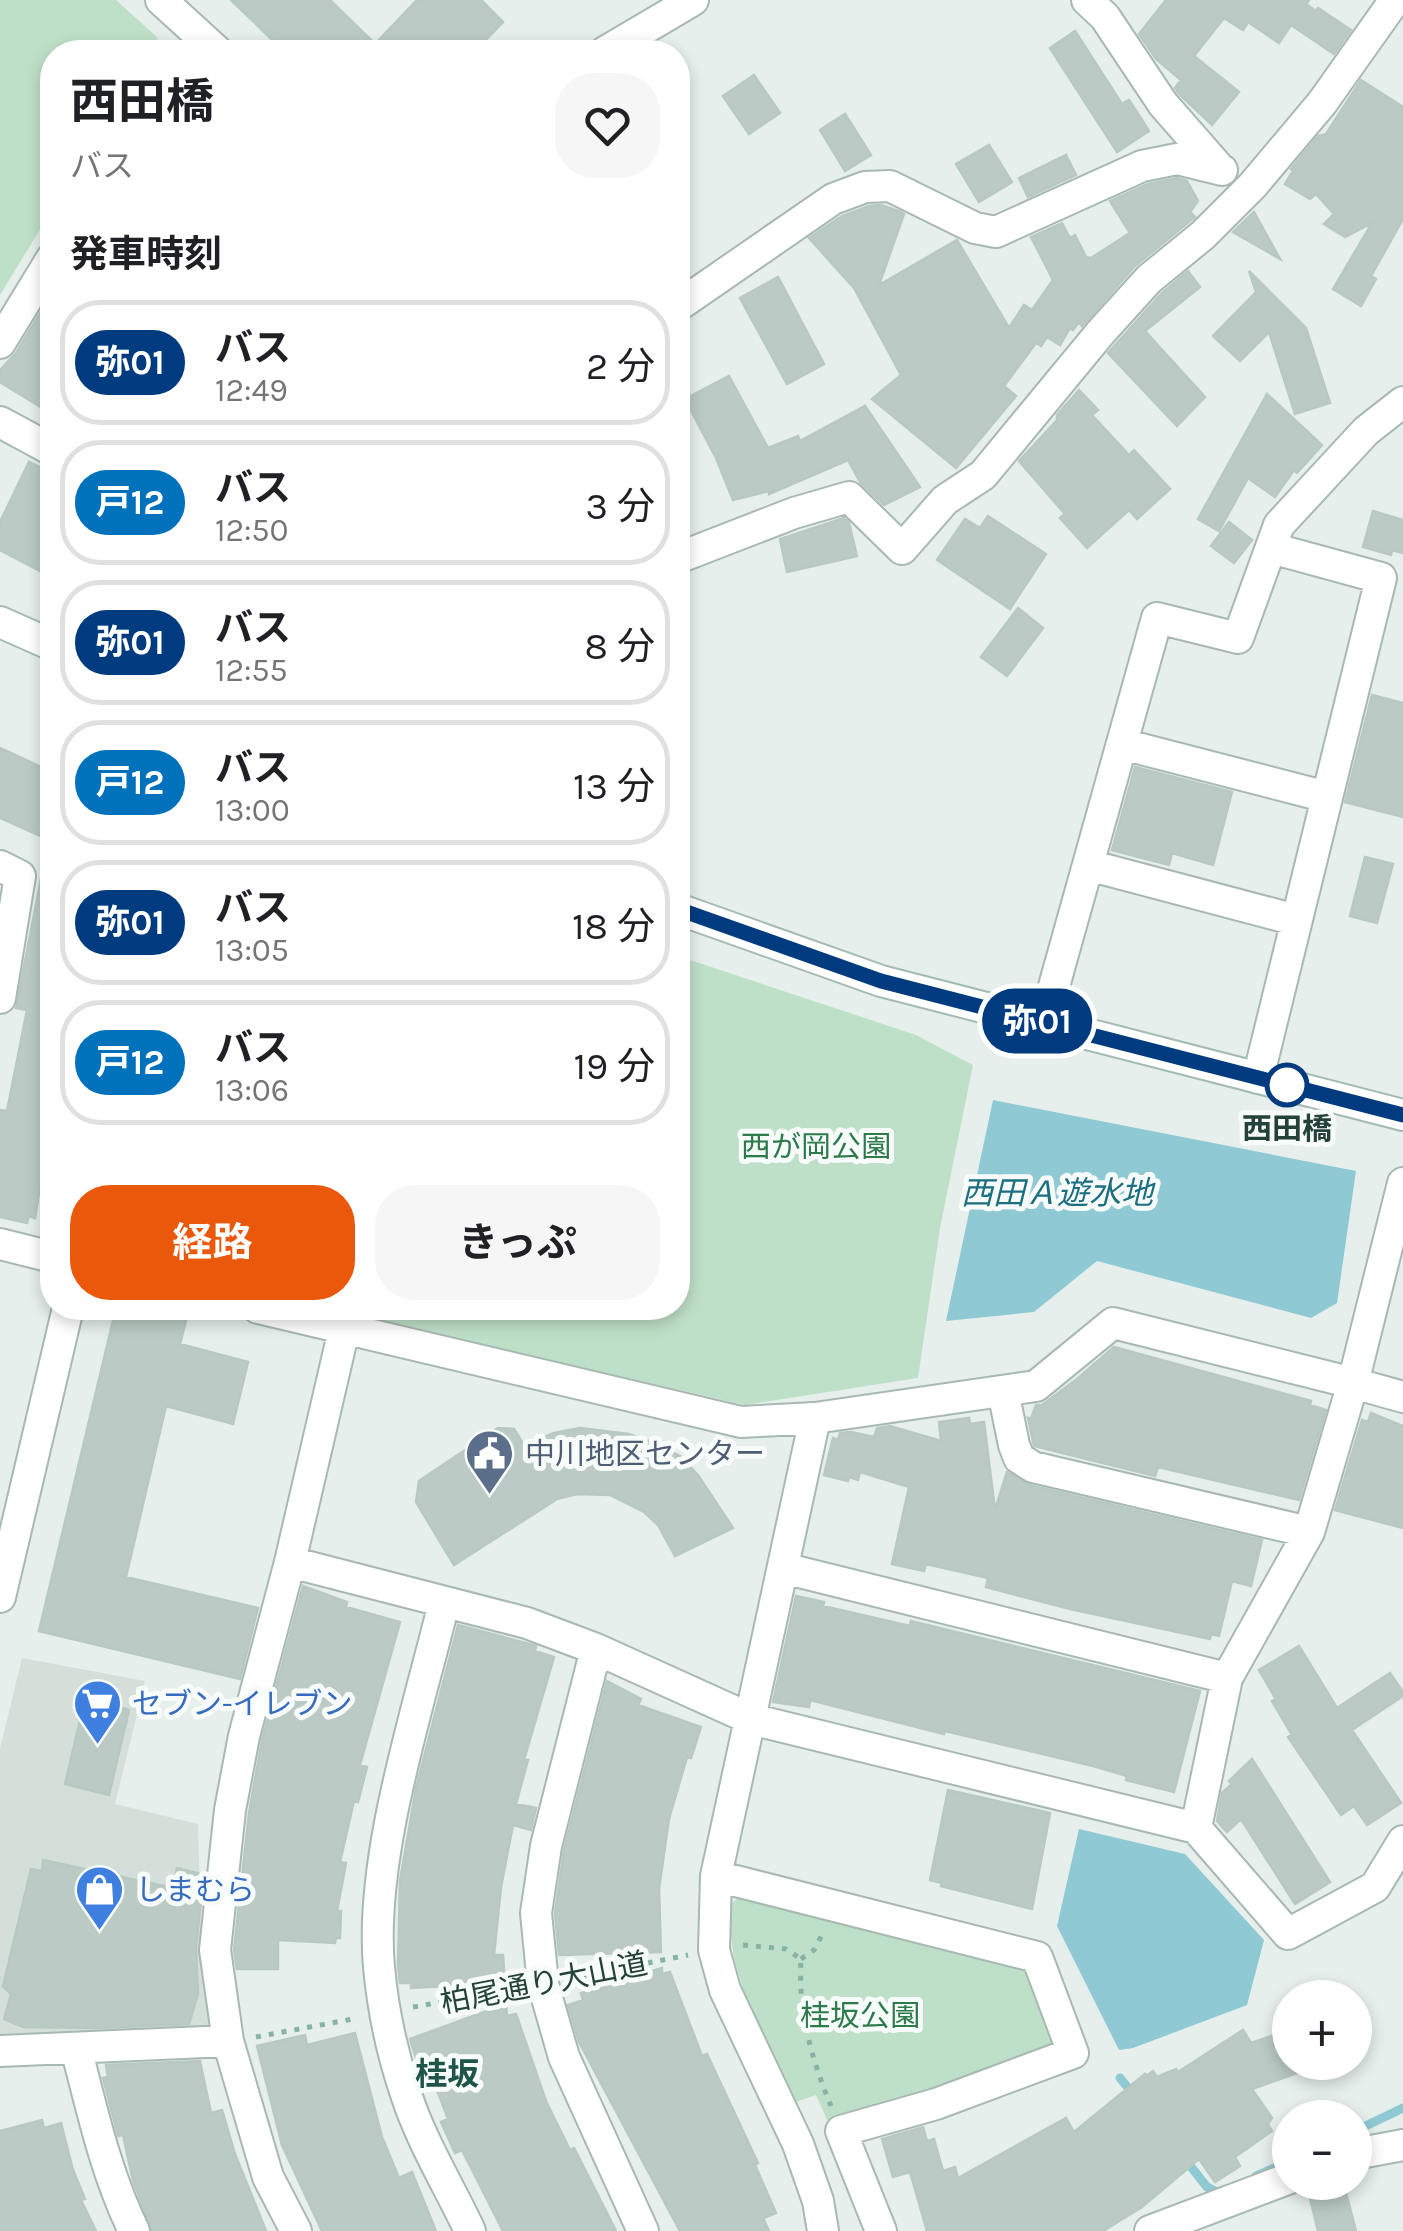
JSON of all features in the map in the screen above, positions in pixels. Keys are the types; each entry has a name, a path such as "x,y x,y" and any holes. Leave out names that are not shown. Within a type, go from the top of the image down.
{"street":[{"path":"160,0 186,40"},
{"path":"625,40 693,0"},
{"path":"1087,0 1105,18 1163,104 1222,170"},
{"path":"690,553 794,512 849,496 902,549 945,500 983,475 1150,279 1203,235 1253,185 1322,103 1395,0"},
{"path":"690,298 833,199 865,187 890,186 975,228 996,232 1142,166 1176,159 1222,170 1253,185"},
{"path":"0,343 40,278"},
{"path":"1044,1022 1157,618 1238,638 1279,525 1322,475 1403,402"},
{"path":"0,422 40,444"},
{"path":"1258,1078 1381,578 1271,548"},
{"path":"0,622 40,639"},
{"path":"1122,744 1326,798"},
{"path":"1088,865 1296,920"},
{"path":"0,866 20,876 0,998"},
{"path":"690,913 881,981 1403,1115"},
{"path":"1196,1828 1227,1678 1308,1532 1353,1383 1403,1182"},
{"path":"0,1244 40,1254"},
{"path":"0,1597 65,1320"},
{"path":"296,2231 268,2176 228,2040 215,1950 219,1896 244,1736 290,1562 346,1320"},
{"path":"354,1320 741,1422 815,1418 1036,1386 1112,1324 1403,1396"},
{"path":"1003,1391 1019,1458 1033,1468 1308,1532"},
{"path":"815,1418 716,1876 714,1950 725,1990 798,2144 824,2231"},
{"path":"290,1562 527,1623 596,1649 750,1719 1196,1828 1288,1934 1375,1886 1403,1841"},
{"path":"783,1568 1227,1678"},
{"path":"444,1602 390,1824 380,1908 379,1966 406,2097 470,2231"},
{"path":"596,1649 546,1846 536,1913 544,1984 564,2057 643,2231"},
{"path":"716,1876 1037,1957 1073,2054 936,2104 841,2131 881,2231"},
{"path":"0,2051 228,2040"},
{"path":"76,2048 95,2124 134,2231"},
{"path":"1372,2150 1403,2144"},
{"path":"1150,2231 1272,2185"}],"path":[{"name":"柏尾通り大山道","path":"228,2040 714,1950 764,1945 786,1949 801,1959 799,1996 807,2037 841,2131"}],"shaded area":[{"name":"しまむら","path":"22,1658 145,1681 115,1804 198,1824 202,1963 212,2018 204,2034 0,2037 0,1749"}],"green space":[{"path":"0,0 116,0 157,40 40,40 40,230 0,295"},
{"name":"西が岡公園","path":"690,960 916,1035 973,1065 940,1228 918,1378 745,1405 376,1320 690,1320"},
{"name":"桂坂公園","path":"743,1895 1019,1964 1028,1971 1056,2036 1049,2049 926,2094 827,2120 816,2095 796,2102 748,2006 734,1958 727,1906"}],"water":[{"name":"西田Ａ遊水地","path":"993,1100 1356,1171 1337,1303 1311,1318 1097,1261 1034,1312 946,1321"},
{"path":"1079,1829 1185,1854 1264,1940 1247,2005 1119,2050 1057,1926"}],"building":[{"path":"231,0 330,0 371,40 273,40"},
{"path":"417,0 481,0 503,22 486,40 379,40"},
{"path":"1166,0 1309,0 1306,4 1351,30 1334,54 1291,25 1279,43 1248,22 1243,30 1224,18 1194,56 1239,92 1212,125 1178,93 1175,88 1181,80 1156,59 1139,34"},
{"path":"1075,31 1122,104 1129,100 1149,131 1117,152 1050,48"},
{"path":"754,75 780,113 749,134 723,96"},
{"path":"1361,80 1403,107 1403,219 1371,276 1376,279 1361,306 1333,289 1372,223 1345,237 1324,224 1334,214 1316,194 1310,199 1285,184 1291,169 1318,136 1326,134"},
{"path":"845,114 871,155 845,171 820,130"},
{"path":"989,145 1012,182 979,202 956,164"},
{"path":"1066,155 1076,175 1028,197 1019,178"},
{"path":"1177,178 1187,181 1198,201 1190,212 1195,217 1135,266 1082,326 1079,322 1073,330 1070,328 1060,345 1047,337 1041,346 1036,343 1004,386 1016,396 956,468 872,399 901,375 854,288 809,238 842,216 869,206 881,205 901,212 904,214 879,285 957,240 1009,328 1024,305 1032,310 1053,280 1031,237 1062,223 1070,238 1075,235 1086,257 1091,258 1130,233 1110,201 1148,184"},
{"path":"1254,212 1280,259 1233,232"},
{"path":"1188,271 1200,287 1145,331 1205,397 1177,426 1108,353 1162,293"},
{"path":"1249,271 1306,328 1330,403 1295,414 1269,332 1240,361 1213,336 1256,292"},
{"path":"778,277 824,364 787,384 740,298"},
{"path":"40,313 40,407 0,382 0,370 16,353"},
{"path":"729,376 768,448 798,436 800,441 865,406 920,487 884,505 860,482 848,460 769,494 733,500 690,409 690,396"},
{"path":"1079,390 1098,410 1092,415 1129,455 1134,450 1170,489 1137,519 1129,510 1087,548 1060,518 1065,514 1019,461"},
{"path":"1267,394 1322,445 1297,473 1294,470 1275,497 1248,478 1219,531 1198,519"},
{"path":"29,462 40,467 40,571 0,550 0,522"},
{"path":"1373,511 1403,520 1403,553 1392,550 1391,555 1363,547"},
{"path":"988,516 1046,554 1010,609 937,560 965,519 980,528"},
{"path":"844,518 849,523 857,556 787,572 780,539"},
{"path":"1229,522 1252,540 1234,563 1211,546"},
{"path":"1018,608 1043,628 1007,676 981,657"},
{"path":"1372,695 1403,703 1403,817 1345,802"},
{"path":"0,748 40,766 40,836 0,818"},
{"path":"1135,767 1232,792 1213,865 1172,853 1169,865 1112,850"},
{"path":"1365,857 1393,864 1377,923 1350,916"},
{"path":"40,884 40,1187 35,1218 29,1216 27,1223 0,1217 0,1110 7,1111 27,1010 16,1008"},
{"path":"113,1320 186,1320 180,1344 248,1362 233,1424 166,1406 126,1577 258,1608 240,1679 39,1631"},
{"path":"1114,1347 1311,1401 1310,1405 1326,1410 1299,1500 1158,1467 1155,1476 1034,1446 1028,1418 1031,1419 1036,1405 1042,1405 1077,1379"},
{"path":"1371,1413 1403,1426 1403,1528 1335,1510 1362,1420 1368,1422"},
{"path":"969,1418 970,1424 984,1422 995,1510 1007,1472 1029,1485 1262,1540 1251,1586 1232,1581 1219,1636 1211,1634 1210,1639 1070,1609 986,1587 988,1578 926,1564 924,1571 892,1564 909,1487 860,1472 858,1480 849,1477 848,1481 824,1475 833,1438 838,1440 840,1433 851,1432 874,1437 877,1428 890,1426 941,1441 939,1422"},
{"name":"中川地区センター","path":"498,1428 514,1429 524,1445 580,1428 629,1434 655,1443 680,1456 698,1475 733,1528 675,1556 658,1525 644,1512 610,1495 577,1494 557,1499 454,1565 416,1502 419,1481"},
{"path":"303,1586 347,1602 346,1607 400,1622 360,1765 367,1767 358,1802 354,1801 340,1862 346,1863 337,1911 341,1911 340,1938 335,1943 278,1940 278,1969 237,1969 234,1950 249,1813 262,1740"},
{"path":"796,1596 824,1602 823,1606 910,1626 911,1621 1200,1691 1174,1792 1126,1780 1127,1776 1093,1766 810,1700 809,1707 773,1702"},
{"path":"458,1625 536,1646 535,1651 554,1657 524,1760 528,1760 516,1804 536,1808 531,1830 513,1825 501,1887 494,1955 503,1955 505,1983 411,1988 411,1983 400,1983 398,1966 400,1881 416,1788"},
{"path":"1299,1646 1337,1708 1390,1673 1403,1692 1403,1696 1352,1730 1401,1803 1367,1825 1354,1806 1341,1815 1288,1737 1292,1735 1259,1670"},
{"path":"607,1681 641,1699 638,1705 701,1727 691,1758 687,1757 669,1819 659,1889 661,1952 559,1955 555,1913 564,1850"},
{"name":"セブン-イレブン","path":"87,1691 112,1697 110,1705 129,1710 109,1795 65,1784"},
{"path":"1252,1759 1330,1882 1295,1904 1241,1819 1227,1832 1217,1821 1222,1793"},
{"path":"948,1790 1050,1813 1032,1909 930,1880"},
{"name":"しまむら","path":"43,1860 173,1888 177,1868 204,1875 196,1948 198,1994 189,2024 23,2027 4,2019 11,1994 3,1986 31,1869 42,1871"},
{"path":"662,1968 662,1974 670,1972 702,2056 707,2054 758,2163 755,2165 776,2213 763,2218 769,2231 680,2231 579,2042 568,2005 583,2000 581,1993"},
{"path":"506,2004 507,2016 516,2014 546,2101 616,2231 503,2231 462,2150 455,2153 441,2122 448,2119 431,2074 422,2077 410,2039"},
{"path":"1243,2030 1251,2043 1272,2036 1272,2080 1277,2080 1252,2089 1272,2118 1268,2124 1272,2131 1235,2157 1240,2166 1215,2182 1199,2159 1142,2207 1103,2231 927,2231 910,2172 893,2177 882,2139 923,2127 927,2141 934,2139 943,2171 955,2167 958,2178 1066,2118 1074,2132 1145,2074 1153,2071 1157,2077 1176,2069 1178,2072"},
{"path":"355,2033 382,2137 399,2178 412,2172 436,2231 322,2231 282,2145 257,2046 305,2035 307,2045"},
{"path":"200,2061 211,2113 222,2110 266,2231 152,2231 133,2181 123,2135 118,2136 103,2078 108,2077 106,2065"},
{"path":"42,2120 44,2128 61,2123 85,2199 81,2200 96,2231 0,2231 0,2131"},
{"path":"1310,2200 1348,2200 1356,2231 1318,2231"}],"waterway":[{"path":"1120,2078 1134,2095"},
{"path":"1372,2123 1403,2108"},
{"path":"1184,2158 1207,2187 1217,2192 1223,2190"},
{"path":"1256,2176 1272,2169"}],"bus line":[{"name":"弥01","path":"690,914 881,981 1403,1115"}],"place":[{"name":"西田橋","path":"1287,1085"},
{"name":"中川地区センター","path":"490,1496"},
{"name":"セブン-イレブン","path":"97,1746"},
{"name":"しまむら","path":"100,1932"}],"district":[{"name":"桂坂","path":"447,2074"}]}
